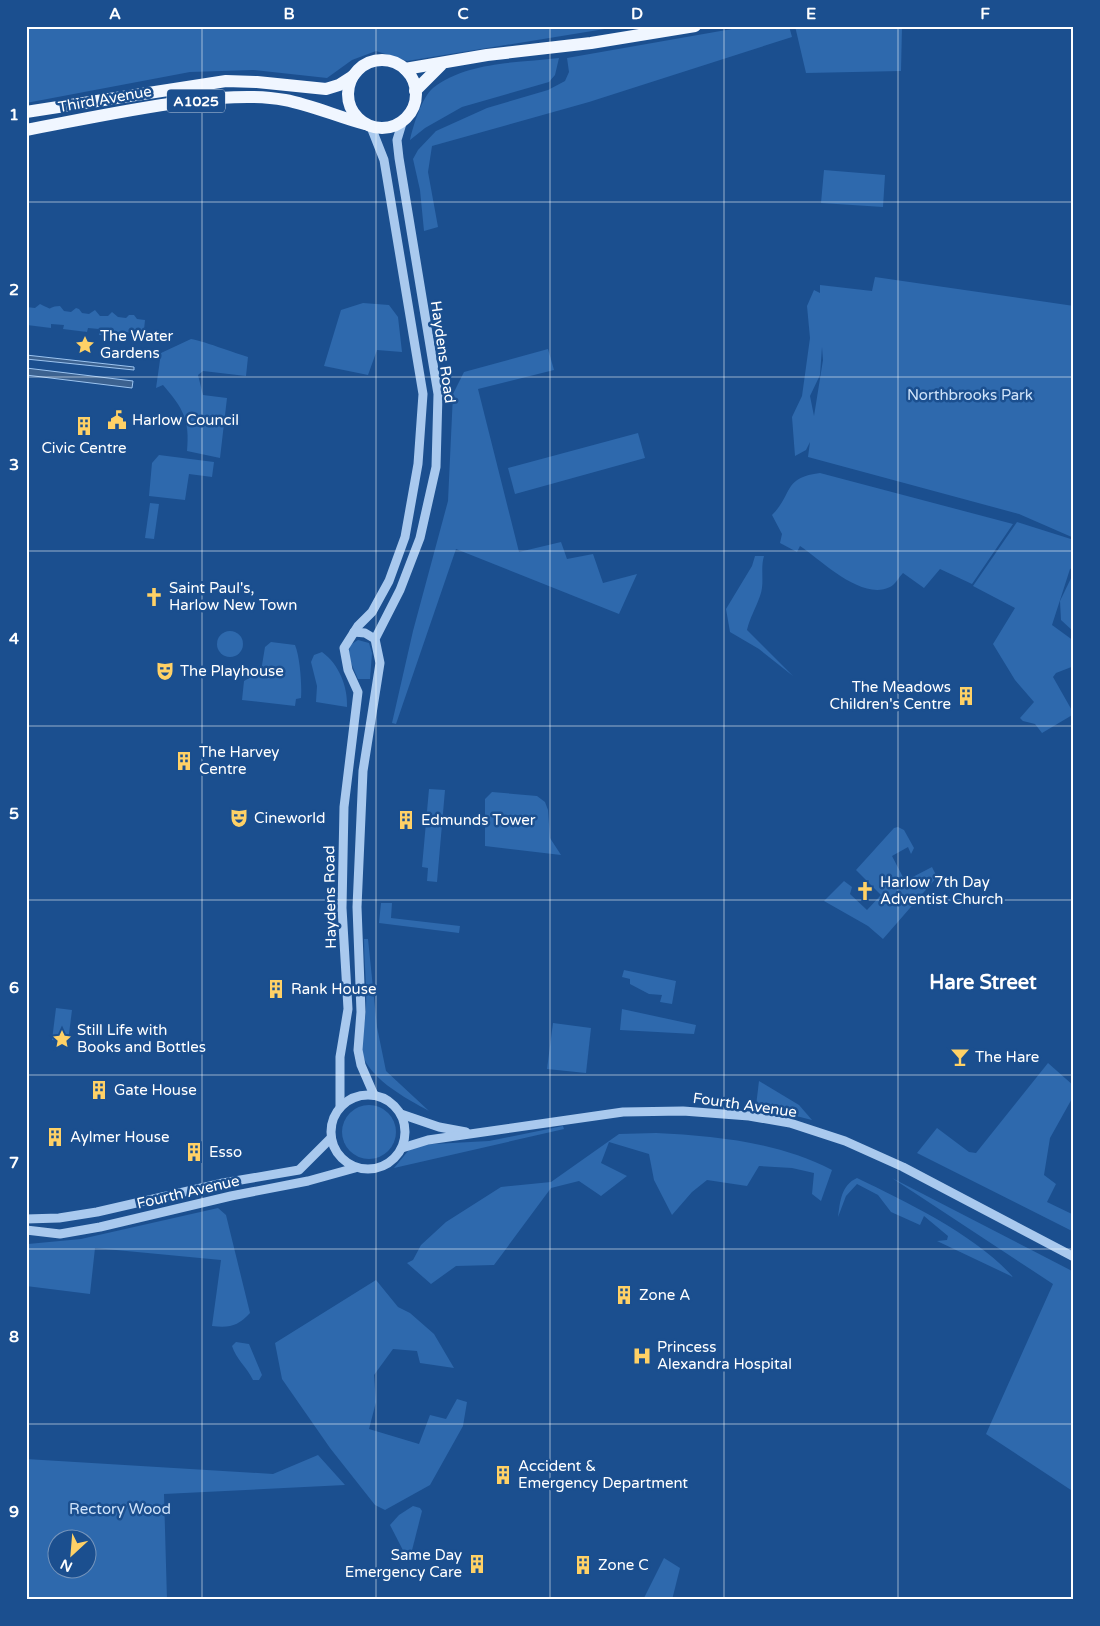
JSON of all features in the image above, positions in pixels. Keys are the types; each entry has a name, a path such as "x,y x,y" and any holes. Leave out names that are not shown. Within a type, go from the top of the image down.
{"main road":[{"name":"A1025","path":"353,76 360,68 377,61 396,64 404,69 441,65 487,55 591,43 696,26"},
{"path":"416,91 441,65"},
{"path":"403,120 415,102 416,91 410,76 404,69"},
{"path":"353,76 348,97 351,108 368,125"},
{"name":"Third Avenue","path":"26,112 226,81 326,89 339,85 353,76"},
{"name":"Third Avenue","path":"26,130 142,107 211,99 255,97 300,103 368,125"},
{"name":"A1025","path":"368,125 386,128 403,120"}],"street":[{"name":"Haydens Road","path":"374,1095 361,1065 358,1050 361,1012 357,907 360,808 380,663 375,639 400,590 420,538 436,467 438,394 398,158 397,140 403,120"},
{"name":"Haydens Road","path":"340,1107 340,1057 348,1009 342,908 344,808 358,692 348,670 344,648 354,632 372,612 389,581 404,537 418,464 423,394 384,160 368,125"},
{"path":"420,371 433,368"},
{"path":"354,632 365,633 375,639"},
{"path":"362,1095 374,1095 390,1102 400,1114 405,1125 402,1148 395,1158 384,1166 371,1170 355,1168 340,1157 331,1138 330,1127 340,1107 350,1099 362,1095"},
{"name":"Fourth Avenue","path":"402,1148 428,1140 623,1112 683,1110 749,1116 790,1123 845,1141 903,1166 1074,1257"},
{"name":"Fourth Avenue","path":"400,1114 438,1126 474,1133"},
{"name":"Fourth Avenue","path":"26,1219 59,1218 97,1212 223,1183 299,1170 331,1138"},
{"name":"Fourth Avenue","path":"26,1230 60,1234 100,1227 182,1207 308,1182 355,1168"}],"green space":[{"path":"26,26 623,26 407,61 376,51 352,60 327,78 253,70 190,72 26,103"},
{"path":"749,26 789,26 792,37 589,102 432,146 428,172 438,227 424,231 420,190 413,159 418,150 436,131 487,108 548,90 565,81 569,72 567,58"},
{"path":"795,26 902,26 901,71 806,73"},
{"path":"559,58 555,75 549,82 462,107 425,128 410,140 425,98 433,88 447,79 477,68"},
{"path":"824,170 885,175 883,207 821,203"},
{"name":"Northbrooks Park","path":"875,277 1074,306 1074,538 1019,514 808,457 810,442 806,450 795,456 792,417 802,396 810,338 807,306 814,290 820,293 820,285 872,291","holes":["822,347 823,360 814,416 810,396 820,375"]},
{"path":"363,303 389,305 398,317 402,352 377,350 368,375 324,366 341,310"},
{"name":"The Water Gardens","path":"40,304 50,308 60,306 64,311 71,312 76,308 82,313 89,314 95,310 100,316 108,316 112,312 118,317 126,318 129,315 134,315 137,319 145,320 143,340 135,339 135,333 124,332 123,337 99,335 99,329 88,328 87,332 63,329 64,325 51,324 51,328 27,325 26,307 35,308"},
{"path":"191,339 248,357 246,376 203,371 198,375 203,395 227,398 220,458 187,451 188,440 184,415 163,385 156,388 161,353"},
{"path":"548,349 554,370 478,389 519,552 561,542 567,559 593,554 603,583 637,574 619,614 456,549 396,724 392,723 413,631 448,501 453,394 464,372"},
{"path":"638,433 645,458 515,494 508,468"},
{"path":"159,455 214,462 212,477 189,474 185,500 149,496 152,463"},
{"path":"820,473 1013,524 972,584 940,569 924,588 903,573 890,587 879,590 867,589 843,577 800,546 797,552 780,543 782,534 772,515 794,483 808,475"},
{"path":"150,503 159,504 154,539 145,538"},
{"path":"1017,522 1074,540 1074,567 1070,569 1052,625 1074,641 1074,666 1056,673 1053,677 1074,714 1042,733 1035,724 1023,721 1020,718 1034,702 1015,680 993,644 1015,608 973,586"},
{"path":"755,556 764,556 762,586 747,630 793,676 759,649 730,632 726,609 752,566"},
{"path":"1074,572 1074,632 1061,620 1060,601"},
{"path":"230,631 239,635 243,644 239,653 230,657 221,653 217,644 221,635"},
{"path":"358,640 369,643 372,653 370,679 358,679 348,656 350,645"},
{"path":"271,642 295,645 297,650 301,679 301,698 296,699 295,706 242,700 244,681 261,671 265,647"},
{"path":"322,652 338,669 346,692 347,707 316,702 317,686 311,662 314,655"},
{"path":"429,789 445,790 437,882 427,881 428,868 422,867"},
{"path":"492,792 537,796 545,802 548,810 550,838 561,855 485,846 485,799"},
{"path":"898,827 904,830 914,848 911,854 908,847 892,856 905,881 932,867 937,877 883,939 868,926 824,901 844,881 852,887 850,894 867,910 881,895 856,870 894,828"},
{"path":"381,903 392,903 391,918 460,926 459,933 379,923"},
{"path":"364,939 368,939 377,1027 386,1071 429,1111 398,1093 378,1077 369,1068 364,1058 361,1047 366,1008"},
{"path":"624,970 676,981 672,1004 660,1002 662,995 649,994 630,984 630,979 622,977"},
{"path":"56,1008 72,1010 68,1042 52,1040"},
{"path":"622,1009 696,1025 694,1034 620,1030"},
{"path":"553,1023 591,1028 586,1073 547,1069"},
{"path":"1048,1063 1074,1086 1074,1095 1050,1138 1044,1175 1056,1184 1047,1202 1074,1215 1074,1232 917,1153 937,1128 969,1152 976,1153"},
{"path":"759,1081 799,1105 812,1120 756,1106"},
{"path":"364,1105 374,1105 388,1113 394,1122 396,1132 394,1142 388,1151 374,1159 364,1159 354,1154 347,1147 342,1137 342,1127 347,1117 354,1110"},
{"path":"563,1126 564,1129 394,1168 415,1145 489,1141"},
{"path":"656,1133 746,1142 790,1153 832,1170 821,1201 812,1194 814,1173 792,1168 759,1166 747,1186 707,1180 692,1192 672,1215 654,1180 649,1154 609,1142 601,1163 627,1176 601,1196 579,1181 551,1188 494,1265 456,1266 431,1284 407,1263 413,1260 421,1245 446,1222 501,1187 551,1182 619,1134"},
{"path":"857,1178 919,1209 961,1234 998,1262 1013,1277 937,1241 947,1240 948,1236 924,1216 920,1225 891,1212 878,1195 857,1184 846,1196 838,1217 844,1189"},
{"path":"892,1178 1074,1272 1074,1492 986,1434 1053,1284"},
{"path":"218,1208 226,1215 250,1313 242,1321 233,1325 224,1327 212,1326 221,1260 95,1248 90,1294 26,1286 26,1248 28,1244 81,1239"},
{"path":"376,1280 398,1307 410,1313 434,1334 454,1368 420,1363 417,1351 393,1349 374,1375 376,1402 369,1429 419,1444 430,1415 446,1419 457,1399 467,1402 463,1426 430,1485 385,1510 375,1505 330,1448 282,1379 275,1343"},
{"path":"236,1342 249,1344 262,1375 259,1380 253,1380 236,1355 232,1346"},
{"name":"Rectory Wood","path":"318,1455 345,1485 164,1494 167,1600 26,1600 26,1459 273,1474"},
{"path":"413,1506 420,1508 422,1511 409,1562 390,1525 399,1515"},
{"path":"664,1558 680,1568 672,1600 643,1600"}],"shaded area":[{"path":"26,355 134,367 134,370 26,359"},
{"path":"26,368 133,381 132,388 26,375"}],"place":[{"name":"The Water Gardens","path":"85,345"},
{"name":"Harlow Council","path":"117,420"},
{"name":"Civic Centre","path":"84,426"},
{"name":"Saint Paul's, Harlow New Town","path":"154,597"},
{"name":"The Playhouse","path":"165,671"},
{"name":"The Meadows Children's Centre","path":"966,696"},
{"name":"The Harvey Centre","path":"184,761"},
{"name":"Cineworld","path":"239,818"},
{"name":"Edmunds Tower","path":"406,820"},
{"name":"Harlow 7th Day Adventist Church","path":"865,891"},
{"name":"Rank House","path":"276,989"},
{"name":"Still Life with Books and Bottles","path":"62,1039"},
{"name":"The Hare","path":"960,1057"},
{"name":"Gate House","path":"99,1090"},
{"name":"Aylmer House","path":"55,1137"},
{"name":"Esso","path":"194,1152"},
{"name":"Zone A","path":"624,1295"},
{"name":"Princess Alexandra Hospital","path":"642,1356"},
{"name":"Accident & Emergency Department","path":"503,1475"},
{"name":"Same Day Emergency Care","path":"477,1564"},
{"name":"Zone C","path":"583,1565"}],"district":[{"name":"Hare Street","path":"983,982"}]}
